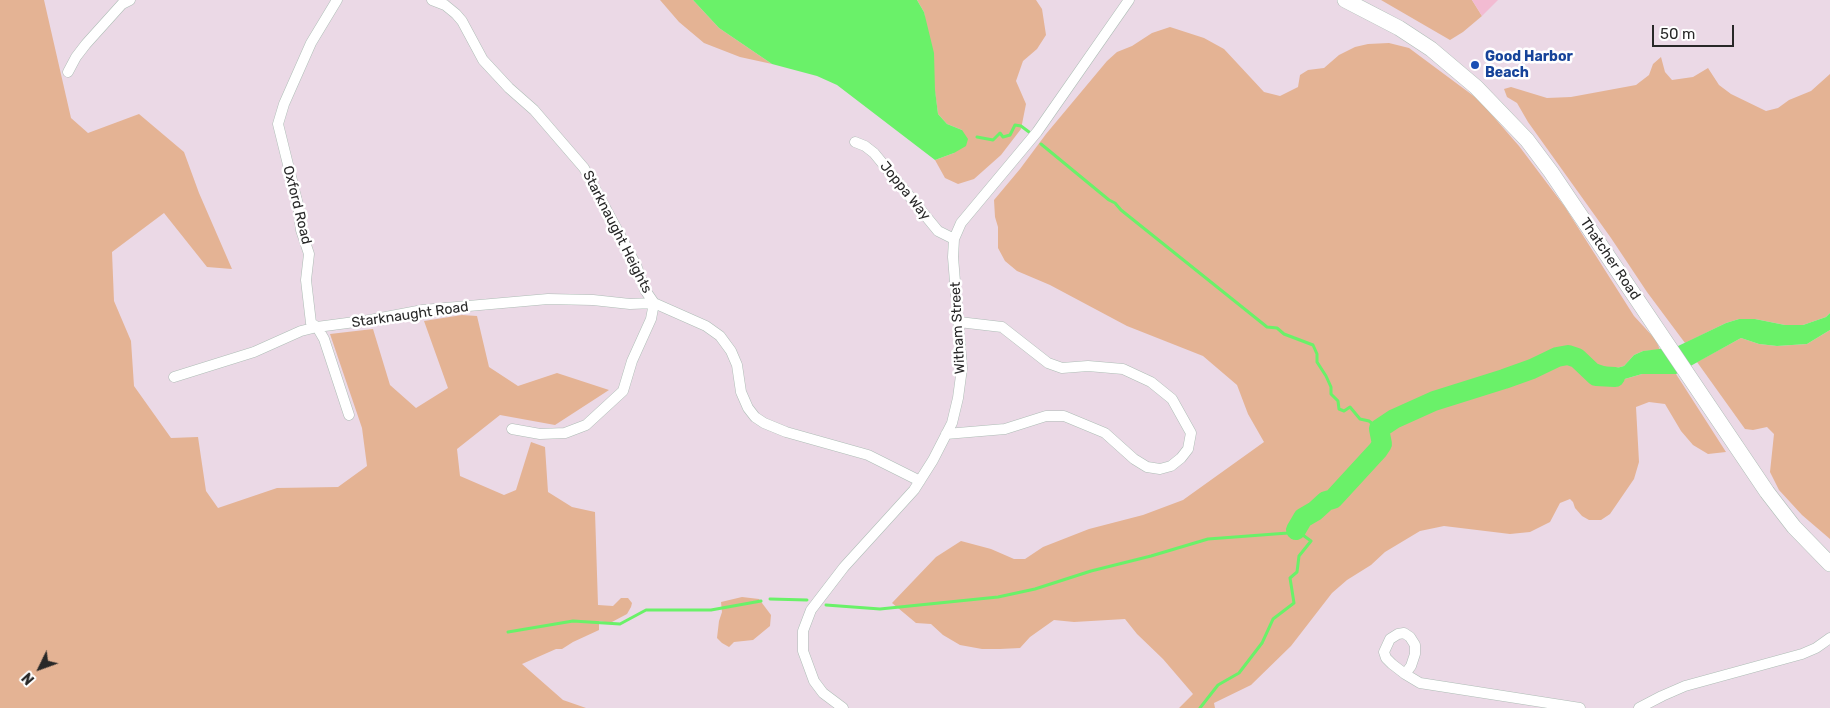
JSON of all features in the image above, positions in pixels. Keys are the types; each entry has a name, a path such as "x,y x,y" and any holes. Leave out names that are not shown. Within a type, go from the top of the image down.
{"main road":[{"name":"Thatcher Road","path":"1344,0 1399,28 1431,49 1476,87 1527,140 1551,172 1767,492 1794,527 1830,564"}],"street":[{"path":"68,72 76,56 86,44 122,4 130,0"},
{"name":"Oxford Road","path":"337,0 311,43 284,104 278,124 298,205 301,230 309,254 306,280 311,323 317,327 324,339 348,415"},
{"name":"Starknaught Heights","path":"432,0 445,5 456,14 462,21 483,60 509,88 534,110 584,168 636,265 645,290 654,304 690,318 720,336 730,351 736,365 741,392 748,408 755,417 786,432 868,455 920,481"},
{"name":"Witham Street","path":"843,708 823,694 814,681 803,651 803,631 812,610 844,567 914,490 952,423 962,368 953,257 954,239 961,223 1037,132 1129,0"},
{"name":"Joppa Way","path":"855,142 865,146 874,153 938,231 954,239"},
{"name":"Starknaught Road","path":"174,377 254,352 287,336 317,327 432,309 510,301 557,299 654,304"},
{"path":"512,429 540,434 565,433 586,425 623,390 632,361 651,319 654,304"},
{"path":"946,434 1005,429 1046,416 1064,416 1105,433 1134,459 1147,467 1160,470 1171,466 1181,458 1188,449 1190,433 1172,399 1151,382 1124,368 1088,366 1062,368 1048,363 1002,327 959,322"},
{"path":"1639,708 1685,686 1802,654 1830,638"},
{"path":"1405,674 1429,686 1580,708"}],"shaded area":[{"path":"0,0 44,0 71,118 88,133 139,114 184,152 199,193 232,269 207,267 164,213 112,252 114,301 131,341 134,386 171,438 198,437 206,491 218,508 277,488 338,487 367,466 362,428 330,334 373,329 390,385 416,408 448,388 424,321 462,315 477,316 489,367 518,386 557,373 609,390 555,425 500,415 457,449 460,476 504,495 516,490 531,442 545,447 548,492 572,507 595,512 598,605 613,606 621,598 628,598 632,603 631,607 627,614 610,623 599,621 599,630 562,649 556,649 522,664 563,700 586,708 0,708"},
{"path":"660,0 693,0 719,28 772,64 740,57 704,43 679,22"},
{"path":"693,0 917,0 924,12 934,53 938,114 947,124 962,130 968,139 966,146 935,160 837,85 817,76 772,64 719,28"},
{"path":"917,0 1036,0 1042,9 1046,35 1037,49 1023,61 1016,81 1026,104 1021,129 1001,155 974,179 958,184 945,178 935,160 954,153 962,130 947,124 938,114 924,12"},
{"path":"1381,0 1472,0 1482,16 1450,40"},
{"path":"1170,27 1204,38 1224,49 1264,92 1280,96 1298,87 1300,75 1308,70 1324,68 1339,55 1355,47 1389,43 1409,48 1479,100 1519,146 1565,207 1634,316 1656,340 1660,350 1643,351 1634,355 1624,366 1613,369 1604,385 1642,374 1676,374 1726,452 1708,454 1693,445 1681,431 1665,404 1649,402 1636,407 1639,462 1634,479 1610,514 1601,520 1589,520 1582,516 1570,499 1560,503 1550,522 1530,532 1510,534 1444,526 1420,531 1385,552 1371,565 1347,580 1332,593 1291,646 1251,685 1214,703 1215,708 1179,708 1193,694 1125,619 1074,622 1054,620 1030,637 1020,648 1000,649 982,649 960,645 943,635 931,624 916,623 892,603 936,557 961,541 991,549 1014,559 1025,559 1043,547 1089,529 1143,515 1183,500 1264,442 1248,414 1237,385 1203,356 1127,326 1050,285 1017,271 1005,261 998,248 998,227 995,217 994,200 1107,61 1117,52 1132,46 1152,33"},
{"path":"1661,57 1665,72 1672,80 1693,77 1708,68 1719,85 1731,94 1766,111 1778,108 1789,100 1811,91 1830,74 1830,313 1826,317 1803,325 1785,325 1755,319 1739,319 1726,323 1685,343 1528,122 1517,103 1507,97 1504,89 1511,87 1547,98 1571,97 1636,85 1649,75 1653,64"},
{"path":"1830,313 1830,330 1807,344 1777,346 1759,344 1741,338 1676,374 1642,374 1604,385 1593,379 1589,372 1598,364 1613,369 1624,366 1634,355 1643,351 1676,347 1726,323 1739,319 1755,319 1785,325 1803,325 1826,317"},
{"path":"1830,330 1830,539 1802,515 1779,490 1770,472 1774,434 1767,427 1753,430 1745,429 1697,362 1741,338 1759,344 1777,346 1807,344"},
{"path":"742,597 759,599 771,615 770,626 753,640 734,642 729,647 717,638 722,612 721,602"}],"sand":[{"path":"1472,0 1498,0 1482,16"}],"waterway":[{"path":"977,137 993,140 1000,133 1003,137 1010,135 1015,125 1021,126 1029,132"},
{"path":"1041,144 1267,327 1277,328 1284,334 1313,345 1317,354 1317,362 1331,387 1331,394 1338,401 1339,409 1344,411 1350,407 1360,419 1369,421 1379,429"},
{"path":"1296,530 1303,518 1315,511 1326,501 1333,499 1378,450 1382,444 1379,429 1394,419 1434,401 1532,369 1557,357 1568,355 1577,358 1596,376 1615,377"},
{"path":"826,605 880,609 998,597 1035,589 1091,571 1208,539 1288,533 1296,530 1311,541 1299,556 1297,572 1290,578 1294,603 1273,619 1262,643 1239,673 1218,685 1200,708"},
{"path":"770,599 807,600"},
{"path":"508,632 573,621 620,624 646,610 711,610 761,601"}],"place":[{"name":"Good Harbor Beach","path":"1475,65"}]}
